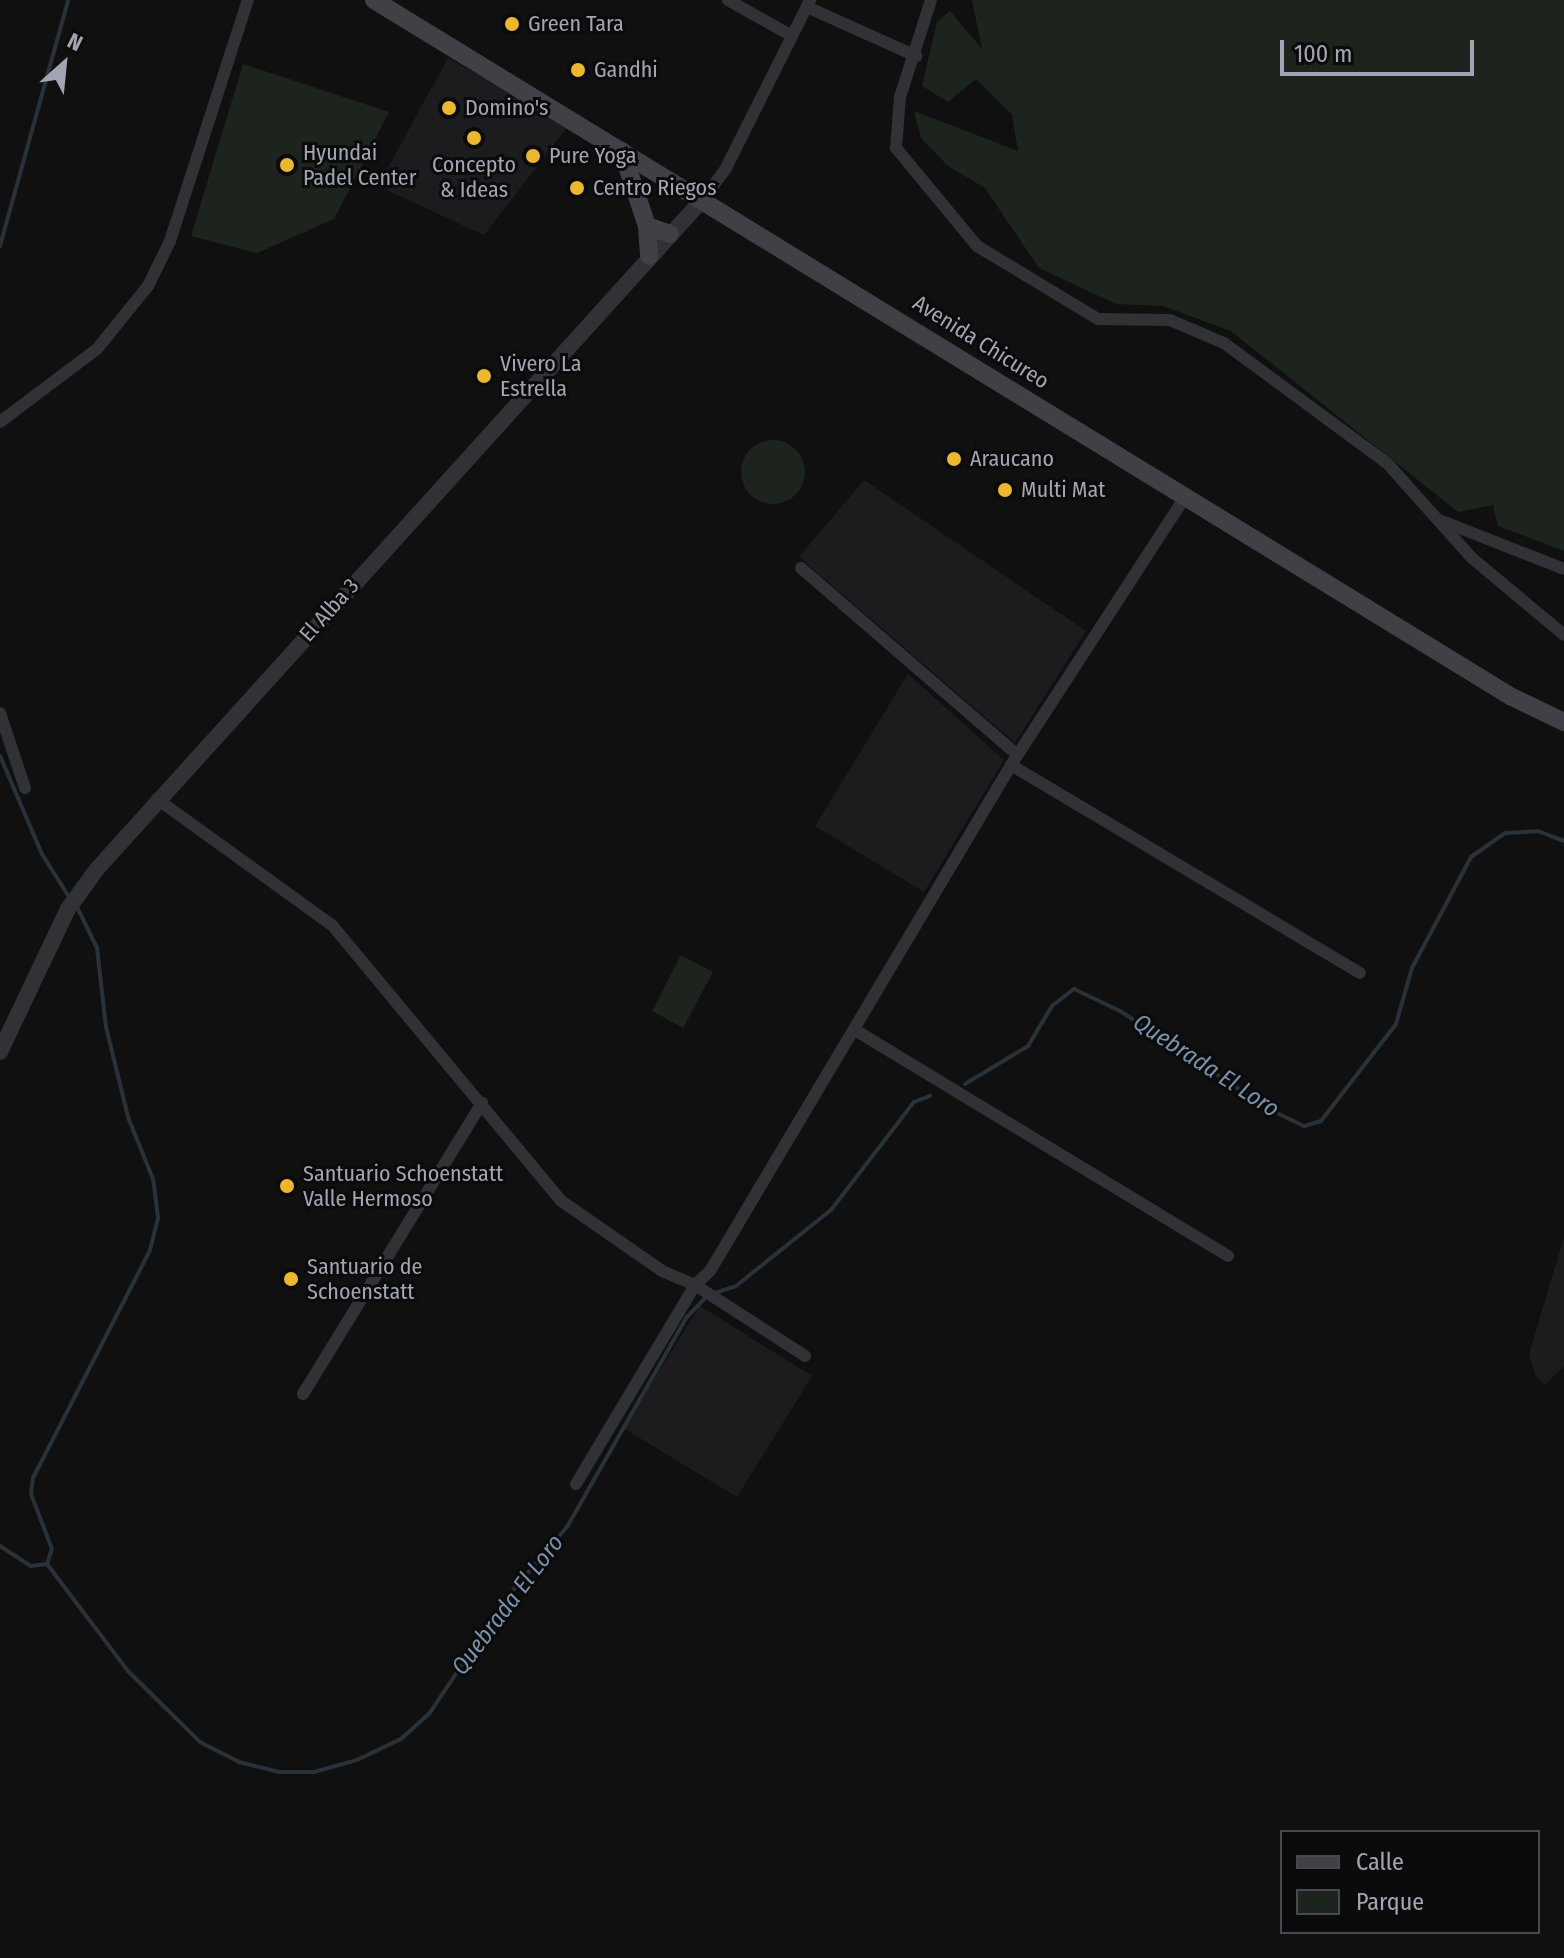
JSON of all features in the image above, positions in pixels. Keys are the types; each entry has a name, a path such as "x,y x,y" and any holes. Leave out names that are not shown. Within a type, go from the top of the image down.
{"main road":[{"name":"Avenida Chicureo","path":"374,0 1512,697 1564,722"},
{"path":"622,151 647,226 649,256"},
{"path":"647,226 670,234"}],"street":[{"path":"0,422 97,349 148,286 170,241 248,0"},
{"path":"728,0 792,36"},
{"path":"931,0 916,56 900,97 896,148 977,246 1098,319 1197,326 1387,463 1472,558 1564,635"},
{"path":"703,199 726,168 808,4 916,56"},
{"name":"El Alba 3","path":"0,1052 72,903 157,799 703,199"},
{"path":"576,1484 695,1285 710,1271 1015,760 1185,497"},
{"path":"1439,520 1564,569"},
{"path":"801,568 1015,760 1360,973"},
{"path":"0,713 25,788"},
{"path":"157,799 332,925 574,1213 662,1271 695,1285 805,1356"},
{"path":"855,1030 1228,1256"},
{"path":"303,1394 482,1103"}],"shaded area":[{"path":"448,58 569,125 484,235 378,186"},
{"path":"864,480 1086,631 1015,743 799,557"},
{"path":"908,674 1004,760 924,892 815,826"},
{"path":"1564,1237 1564,1366 1545,1385 1536,1377 1529,1354"},
{"path":"700,1306 812,1376 737,1497 623,1428"}],"green space":[{"path":"972,0 1564,0 1564,551 1498,526 1493,505 1458,512 1231,331 1163,306 1116,304 1039,268 985,188 948,166 921,138 914,111 1018,151 1012,115 976,79 948,102 922,86 937,22 950,11 982,49"},
{"name":"Hyundai Padel Center","path":"243,64 389,112 334,219 257,253 191,236"},
{"path":"773,440 791,446 799,454 805,472 799,490 791,498 773,504 755,498 747,490 741,472 747,454 755,446"},
{"path":"681,955 713,972 683,1028 652,1011"}],"waterway":[{"path":"0,246 68,0"},
{"path":"0,756 42,854 71,900"},
{"name":"Quebrada El Loro","path":"965,1084 1028,1046 1052,1006 1074,989 1120,1011 1271,1110 1304,1126 1321,1121 1396,1024 1412,968 1471,857 1505,833 1538,831 1564,841"},
{"path":"47,1564 52,1549 31,1494 33,1478 150,1250 158,1218 153,1179 128,1117 106,1027 97,948 77,907"},
{"name":"Quebrada El Loro","path":"715,1293 736,1286 831,1210 914,1102 930,1096"},
{"name":"Quebrada El Loro","path":"0,1546 31,1566 47,1564 128,1671 200,1742 239,1762 279,1772 314,1772 357,1760 401,1739 429,1714 508,1596 567,1527 687,1317 707,1296"}],"place":[{"name":"Green Tara","path":"512,24"},
{"name":"Gandhi","path":"578,70"},
{"name":"Domino's","path":"449,108"},
{"name":"Concepto & Ideas","path":"474,138"},
{"name":"Pure Yoga","path":"533,156"},
{"name":"Hyundai Padel Center","path":"287,165"},
{"name":"Centro Riegos","path":"577,188"},
{"name":"Vivero La Estrella","path":"484,376"},
{"name":"Araucano","path":"954,459"},
{"name":"Multi Mat","path":"1005,490"},
{"name":"Santuario Schoenstatt Valle Hermoso","path":"287,1186"},
{"name":"Santuario de Schoenstatt","path":"291,1279"}]}
